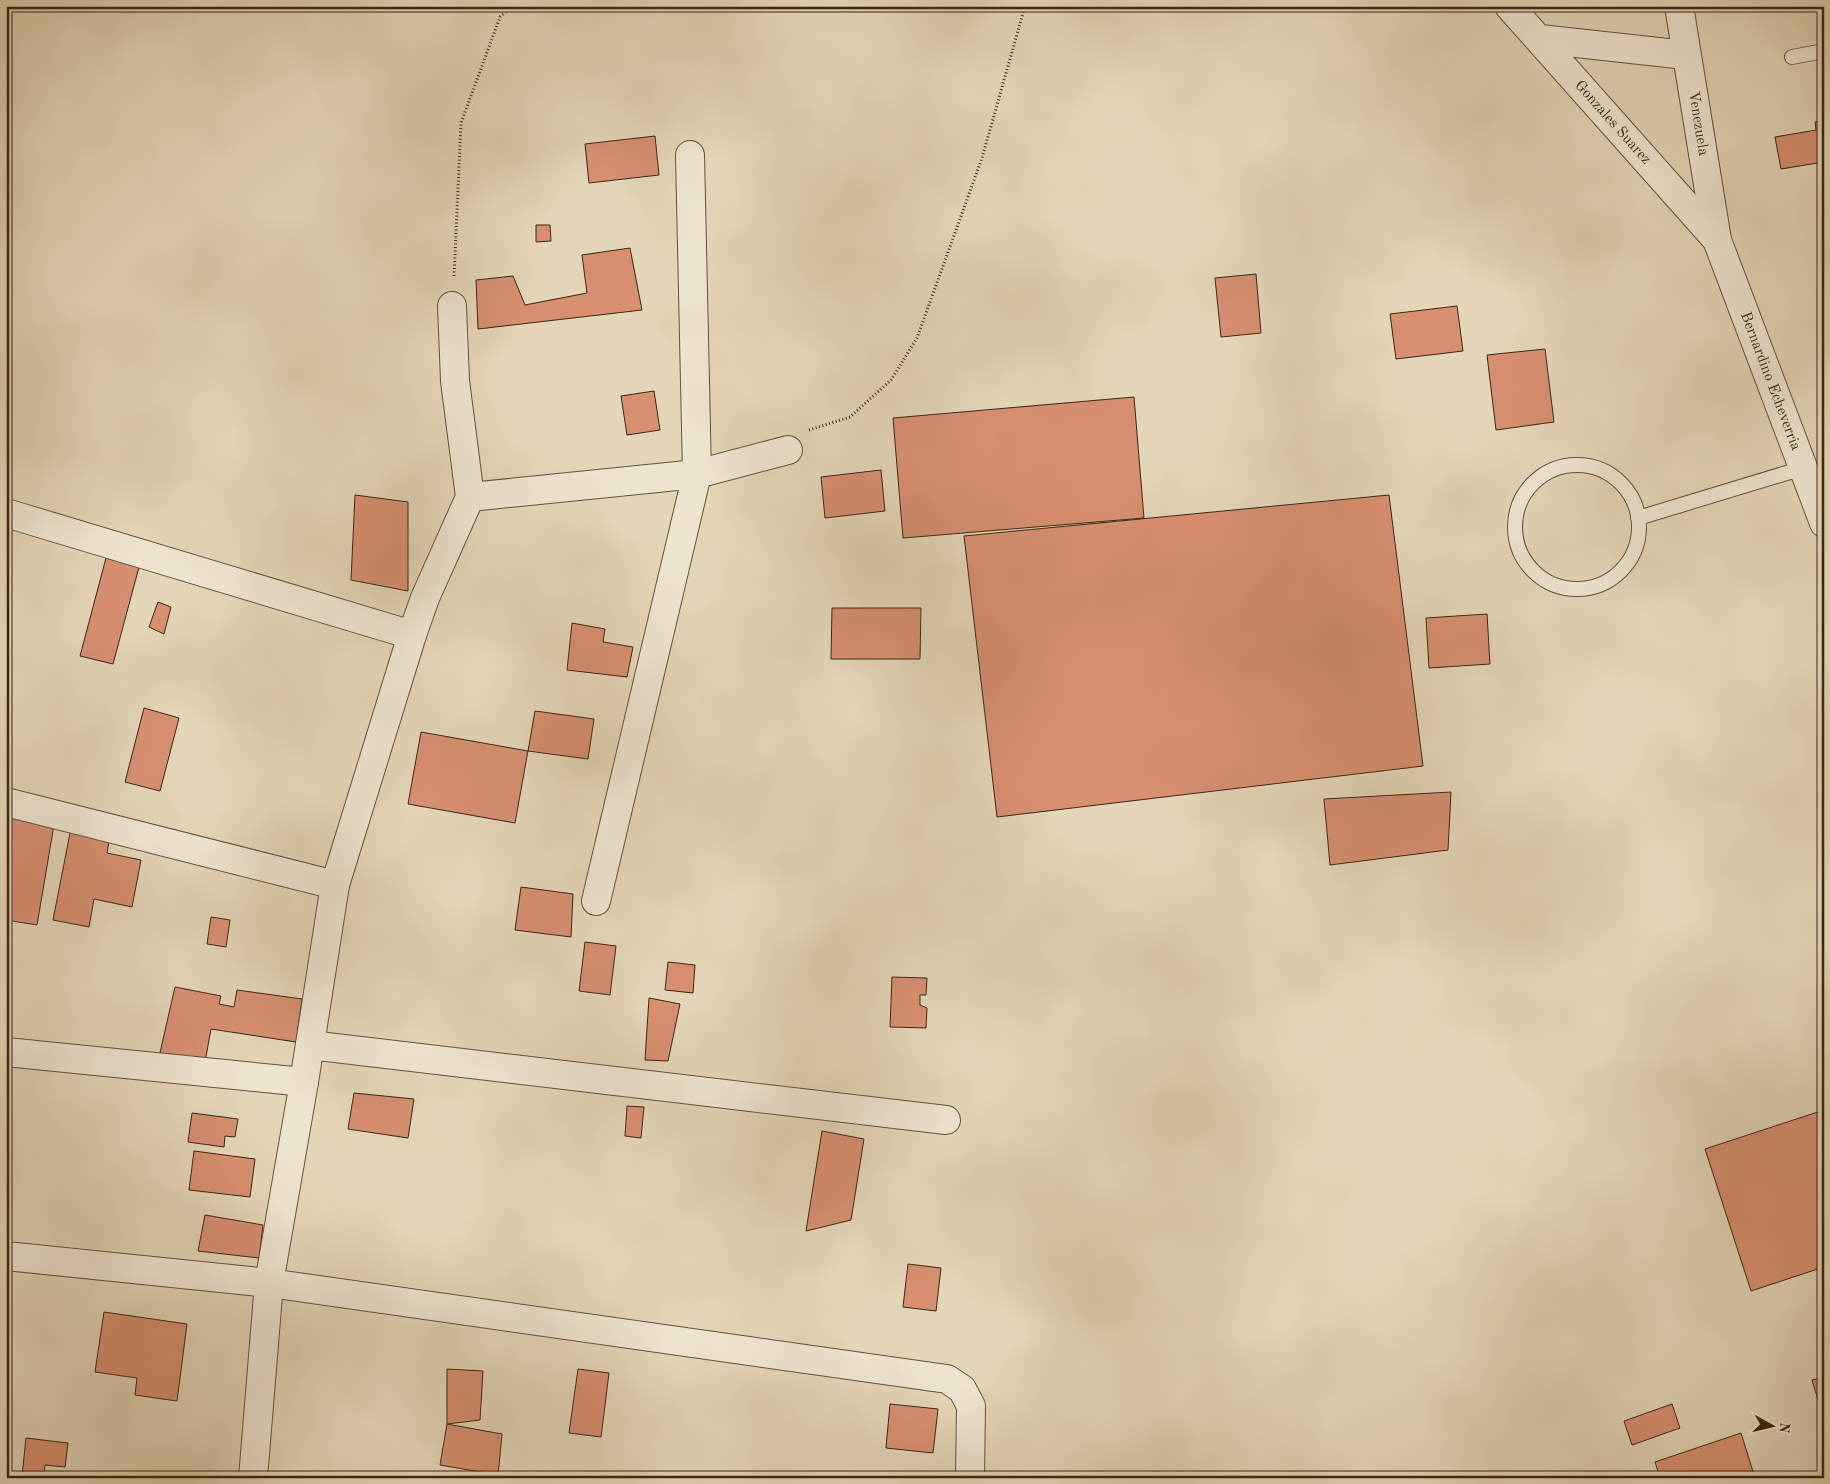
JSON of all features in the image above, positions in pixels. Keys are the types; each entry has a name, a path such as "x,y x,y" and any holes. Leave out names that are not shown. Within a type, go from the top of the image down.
{"street":[{"name":"Gonzales Suarez","path":"1509,6 1717,240"},
{"name":"Venezuela","path":"1679,6 1717,240"},
{"path":"1540,39 1686,55"},
{"path":"596,901 697,474 690,155"},
{"name":"Bernardino Echeverria","path":"1717,240 1824,523"},
{"path":"253,1478 269,1283 304,1082 335,885 412,634 425,598 470,497 455,381 452,306"},
{"path":"470,497 697,474 788,450"},
{"path":"6,513 412,634"},
{"path":"6,802 335,885"},
{"path":"310,1045 946,1120"},
{"path":"6,1052 304,1082"},
{"path":"6,1256 269,1283 947,1379 962,1389 971,1406 970,1478"}],"lane":[{"path":"1792,56 1824,51"},
{"path":"1577,464 1594,467 1610,474 1624,486 1633,501 1638,518 1638,536 1633,553 1623,568 1610,580 1594,586 1577,589 1559,586 1543,579 1530,568 1520,553 1515,536 1516,518 1521,501 1530,486 1543,474 1560,467 1577,464"},
{"path":"1638,518 1803,468"}],"path":[{"path":"452,306 461,123 500,17 512,6"},
{"path":"788,450 807,431 850,417 891,380 917,338 982,158 1026,6"}],"building":[{"path":"1824,121 1824,162 1781,169 1775,137 1816,130 1815,122"},
{"path":"655,136 659,175 589,183 585,144"},
{"path":"536,225 550,225 551,241 536,242"},
{"path":"630,248 642,310 478,329 476,280 513,276 525,305 587,293 582,255"},
{"path":"1256,274 1261,333 1221,337 1215,278"},
{"path":"1457,306 1463,351 1396,359 1390,314"},
{"path":"1545,349 1554,422 1496,430 1487,355"},
{"path":"654,391 660,430 627,435 621,396"},
{"path":"1134,397 1144,518 903,538 893,418"},
{"path":"881,470 885,511 825,518 821,477"},
{"path":"355,495 408,502 408,591 351,580"},
{"path":"1389,495 1423,766 997,817 964,536"},
{"path":"106,558 139,567 113,664 80,656"},
{"path":"158,602 171,607 164,634 149,627"},
{"path":"832,608 921,608 920,659 831,659"},
{"path":"1487,614 1490,664 1429,668 1426,618"},
{"path":"572,623 605,629 603,642 633,647 627,677 567,670"},
{"path":"144,708 179,718 160,791 125,782"},
{"path":"535,711 594,719 588,759 528,751"},
{"path":"421,732 528,751 515,823 408,804"},
{"path":"1451,792 1448,850 1330,865 1324,799"},
{"path":"12,818 54,825 37,925 6,920 6,853"},
{"path":"71,828 110,836 107,853 141,860 132,907 94,899 89,927 53,920"},
{"path":"521,887 573,894 571,937 515,930"},
{"path":"211,917 230,920 226,947 207,944"},
{"path":"585,942 616,946 610,995 579,991"},
{"path":"668,962 695,965 693,993 665,990"},
{"path":"892,977 927,978 926,995 920,995 920,1005 927,1008 926,1028 890,1027"},
{"path":"175,987 221,996 219,1004 234,1007 237,990 302,999 296,1042 211,1029 205,1062 159,1057"},
{"path":"649,998 680,1004 668,1061 645,1060"},
{"path":"354,1093 414,1099 408,1138 348,1129"},
{"path":"627,1106 644,1107 641,1138 625,1136"},
{"path":"1824,1110 1824,1267 1751,1291 1705,1149"},
{"path":"192,1113 238,1119 235,1137 225,1136 224,1147 188,1142"},
{"path":"822,1131 864,1139 851,1220 806,1231"},
{"path":"194,1151 255,1159 250,1197 189,1190"},
{"path":"205,1215 263,1225 259,1258 198,1251"},
{"path":"908,1264 941,1268 936,1311 903,1307"},
{"path":"104,1312 187,1324 177,1401 135,1395 137,1378 95,1372"},
{"path":"447,1369 483,1371 480,1420 447,1424"},
{"path":"578,1369 609,1373 601,1437 569,1433"},
{"path":"1824,1377 1824,1420 1812,1380"},
{"path":"890,1404 938,1409 933,1453 886,1448"},
{"path":"1672,1404 1680,1428 1632,1445 1624,1421"},
{"path":"447,1424 502,1434 498,1475 440,1465"},
{"path":"1741,1433 1755,1478 1660,1478 1655,1462"},
{"path":"26,1438 68,1443 65,1467 45,1465 44,1478 22,1476"}]}
